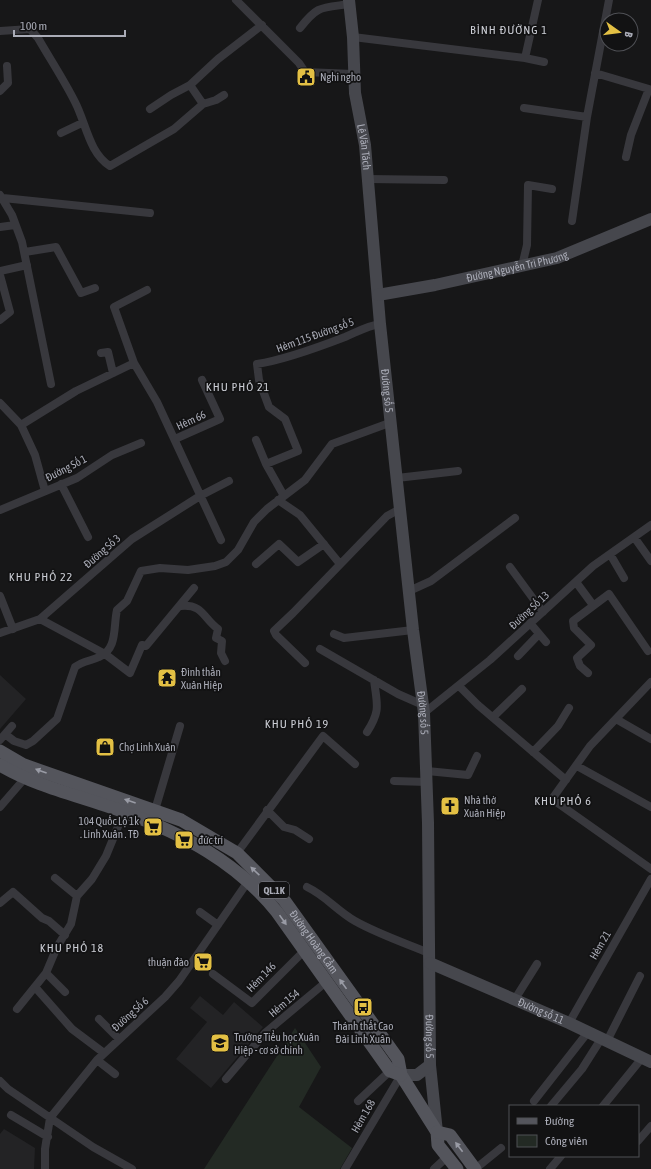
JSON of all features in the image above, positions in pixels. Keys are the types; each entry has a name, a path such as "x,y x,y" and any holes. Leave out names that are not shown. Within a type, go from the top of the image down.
{"main road":[{"name":"Lê Văn Tách","path":"349,2 353,37 355,92 365,145 378,295"},
{"name":"Đường Nguyễn Tri Phương","path":"378,295 557,258 651,220"},
{"name":"Đường số 5","path":"378,295 413,630 424,709 427,776 430,1065 438,1132"},
{"name":"Đường Hoàng Cầm","path":"0,751 24,765 181,820 237,853 281,897 303,926 398,1059 395,1073"},
{"name":"Đường Hoàng Cầm","path":"0,765 25,778 58,792 124,812 174,832 205,850 248,880 260,891 277,912 326,982 438,1132 438,1145 457,1169"},
{"name":"Đường số 11","path":"430,958 647,1060"},
{"path":"395,1073 417,1075 430,1065"},
{"name":"Đường Hoàng Cầm","path":"438,1132 450,1135 475,1169"}],"street":[{"path":"236,0 299,63 305,72 354,74"},
{"path":"525,58 538,0"},
{"path":"572,221 587,117 609,0"},
{"path":"300,28 313,11 349,2"},
{"path":"150,109 171,95 190,85 218,59 262,25"},
{"path":"0,31 30,29 38,38 76,103 82,123 94,148 104,162 110,166 174,129 203,104 216,100 224,95"},
{"path":"353,37 525,58 544,62"},
{"path":"0,91 8,83 7,66"},
{"path":"595,73 649,89 631,135 626,156"},
{"path":"190,85 203,104"},
{"path":"524,108 587,117"},
{"path":"61,133 82,123"},
{"path":"368,179 444,180"},
{"path":"522,266 527,245 528,185 552,189"},
{"path":"1,196 150,213"},
{"path":"1,196 16,225 25,252 51,384"},
{"path":"0,227 16,225"},
{"path":"25,252 56,247 81,293 95,288"},
{"path":"0,271 27,265"},
{"path":"0,275 10,312 0,320"},
{"path":"147,290 114,307 134,362 157,402 221,540"},
{"name":"Hẻm 115 Đường số 5","path":"266,464 298,451 285,419 269,407 259,380 256,364 273,362 380,324"},
{"path":"101,353 108,352 113,373"},
{"path":"21,425 76,391 134,362"},
{"name":"Hẻm 66","path":"175,439 220,418 202,380"},
{"path":"0,403 21,425 34,455 45,491"},
{"path":"12,726 3,737 26,745 57,719 75,667 80,663 105,654 111,649 117,610 128,601 141,571 160,568 188,570 215,566 226,562 238,550 254,522 281,498 305,480 332,444 392,422"},
{"path":"256,440 281,498 300,515 340,564"},
{"name":"Đường Số 1","path":"0,510 77,478 112,455 140,443"},
{"path":"397,478 458,472"},
{"name":"Đường Số 3","path":"0,634 40,619 132,539 200,496 229,481"},
{"path":"61,484 88,537"},
{"path":"305,663 276,635 274,631 387,516 400,509"},
{"path":"409,591 426,585 515,518"},
{"name":"Đường Số 13","path":"424,709 459,686 593,566 651,525"},
{"path":"634,537 651,561"},
{"path":"256,564 279,544 298,562 324,544"},
{"path":"610,554 624,578"},
{"path":"510,567 543,612"},
{"path":"576,582 593,605"},
{"path":"40,619 105,654 130,673 142,645 146,646 181,606 194,588"},
{"path":"588,673 580,666 577,658 590,645 574,628 573,621 609,594 648,651"},
{"path":"0,596 13,629"},
{"path":"181,606 191,605 197,608 218,629 216,638 222,641 221,653 225,661"},
{"path":"530,623 546,642"},
{"path":"334,634 344,638 413,630"},
{"path":"518,656 539,634"},
{"path":"320,649 424,709"},
{"path":"367,732 376,719 377,709 374,680"},
{"path":"651,682 590,746 577,766 552,798 651,869"},
{"path":"459,686 566,780"},
{"path":"493,717 522,689"},
{"path":"533,752 558,726 569,708"},
{"path":"616,719 651,739"},
{"path":"155,810 180,726"},
{"path":"237,853 267,810 323,736 355,764"},
{"path":"394,781 427,776 468,775 477,756"},
{"path":"577,766 651,807"},
{"path":"0,807 25,778"},
{"path":"267,810 284,828 295,830 309,839"},
{"path":"17,1009 46,973 71,924 77,896 92,879 106,856 124,812"},
{"path":"55,878 77,896"},
{"name":"Hẻm 21","path":"569,1023 651,879"},
{"name":"Đường Số 6","path":"50,1118 97,1060 165,997 179,981 248,880"},
{"path":"307,887 321,893 335,908 356,921 430,958"},
{"path":"0,903 13,892 42,918 49,921 65,935"},
{"path":"200,912 218,925"},
{"name":"Hẻm 146","path":"213,974 252,1002 305,950"},
{"path":"515,999 536,964"},
{"path":"46,973 65,992"},
{"path":"552,1105 604,1040 640,976"},
{"name":"Hẻm 154","path":"226,1079 265,1034 326,982"},
{"path":"34,987 72,1029 104,1053"},
{"path":"99,1020 119,1039"},
{"path":"534,1101 588,1032"},
{"path":"97,1060 115,1074"},
{"path":"604,1105 647,1060"},
{"path":"358,1101 395,1073"},
{"name":"Hẻm 168","path":"345,1169 395,1073"},
{"path":"0,1081 50,1118 94,1147 132,1169"},
{"path":"11,1115 48,1137"},
{"path":"45,1169 45,1149 50,1118"},
{"path":"639,1140 651,1126"},
{"path":"475,1169 501,1148"},
{"path":"434,1169 447,1157"},
{"path":"550,1169 560,1157"}],"shaded area":[{"path":"0,675 26,699 0,729"},
{"name":"Trường Tiểu học Xuân Hiệp - cơ sở chính","path":"200,996 223,1015 234,1002 263,1027 211,1088 176,1059 207,1022 190,1008"},
{"path":"4,1129 35,1148 34,1169 0,1169 0,1134"}],"green space":[{"path":"295,1028 321,1067 299,1107 352,1148 340,1169 204,1169"}],"place":[{"name":"Nghi ngho","path":"306,77"},
{"name":"Đình thần Xuân Hiệp","path":"167,678"},
{"name":"Chợ Linh Xuân","path":"105,747"},
{"name":"Nhà thờ Xuân Hiệp","path":"450,806"},
{"name":"104 Quốc Lộ 1k . Linh Xuân . TĐ","path":"153,827"},
{"name":"đức trí","path":"184,840"},
{"name":"thuận đào","path":"203,962"},
{"name":"Thánh thất Cao Đài Linh Xuân","path":"363,1007"},
{"name":"Trường Tiểu học Xuân Hiệp - cơ sở chính","path":"220,1043"}],"district":[{"name":"BÌNH ĐƯỜNG 1","path":"509,30"},
{"name":"KHU PHỐ 21","path":"238,387"},
{"name":"KHU PHỐ 22","path":"41,577"},
{"name":"KHU PHỐ 19","path":"297,724"},
{"name":"KHU PHỐ 6","path":"563,801"},
{"name":"KHU PHỐ 18","path":"72,948"}]}
